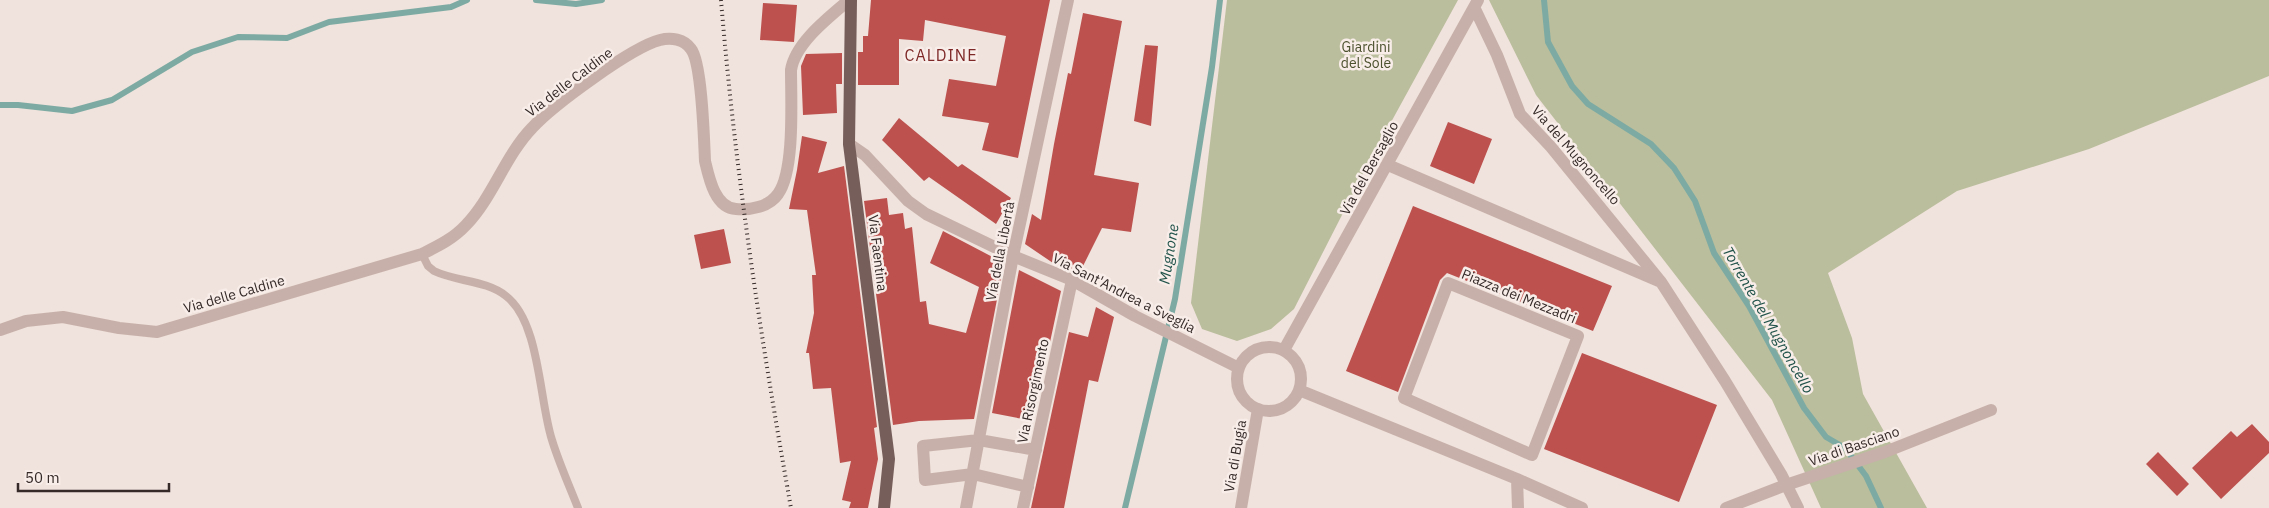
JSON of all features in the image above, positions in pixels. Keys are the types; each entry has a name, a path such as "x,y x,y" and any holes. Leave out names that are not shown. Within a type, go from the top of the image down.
{"main road":[{"name":"Via Faentina","path":"850,0 849,144 888,459 884,508"}],"street":[{"name":"Via delle Caldine","path":"0,330 26,321 63,317 119,328 157,332 422,254 443,244 468,224 524,138 540,120 622,60 649,44 667,38 686,44 696,59 706,162 709,177 719,200 724,205 734,209 754,208 766,204 778,194 783,186 788,164 792,70 795,56 808,39 850,0"},
{"name":"Via della Libertà","path":"966,508 1013,256 1068,0"},
{"name":"Via del Bersaglio","path":"1284,350 1476,4"},
{"name":"Via del Mugnoncello","path":"1476,4 1520,114 1551,146 1660,282 1726,381 1798,508"},
{"name":"Via Sant'Andrea a Sveglia","path":"849,144 865,155 908,201 926,214 1013,256 1072,280 1135,316 1239,368"},
{"path":"1388,165 1660,282"},
{"name":"Via Risorgimento","path":"1023,508 1072,280"},
{"name":"Piazza dei Mezzadri","path":"1448,283 1578,336 1532,455 1404,398 1448,283"},
{"path":"1271,346 1284,350 1298,364 1302,380 1299,390 1294,400 1286,406 1276,410 1258,408 1241,394 1238,383 1239,368 1245,358 1260,348 1271,346"},
{"path":"1299,390 1517,479 1582,508"},
{"name":"Via di Bugia","path":"1241,508 1258,408"},
{"name":"Via di Basciano","path":"1726,508 1786,485 1885,452 1991,410"},
{"path":"1028,487 973,474 925,480 923,446 979,440 1036,450"},
{"path":"1517,479 1518,508"}],"lane":[{"path":"422,254 428,266 434,271 493,288 505,295 520,311 528,329 552,439 578,508"}],"green space":[{"name":"Giardini del Sole","path":"1227,0 1458,0 1367,166 1294,309 1271,329 1237,341 1202,329 1191,303"},
{"path":"1489,0 2269,0 2269,76 2089,149 1957,191 1828,273 1852,338 1863,394 1927,508 1821,508 1772,400 1536,95"}],"building":[{"path":"871,0 1050,0 1018,158 982,150 989,123 942,116 949,79 996,86 1006,36 925,20 923,41 899,39 899,85 858,85 858,52 863,52 863,36 868,36"},
{"path":"763,3 797,5 794,42 760,40"},
{"path":"1083,13 1122,21 1094,175 1139,183 1131,232 1102,228 1082,268 1072,265 1071,271 1053,263 1025,244 1032,214 1041,220 1068,73 1071,74"},
{"path":"1145,45 1158,46 1151,126 1134,121"},
{"path":"842,53 842,84 836,84 837,113 803,115 801,66 806,54"},
{"path":"899,118 958,167 962,164 1011,198 996,224 929,177 924,181 882,140"},
{"path":"1448,122 1492,139 1474,184 1430,166"},
{"path":"802,136 827,142 818,173 844,166 877,427 874,428 878,459 868,508 849,508 851,502 842,500 851,461 840,463 831,388 813,389 809,353 806,353 814,313 812,275 816,275 807,210 789,209"},
{"path":"887,198 889,215 903,213 905,229 912,227 920,302 926,301 929,324 966,333 979,287 930,263 943,231 1004,263 974,419 919,421 893,425 864,201"},
{"path":"1413,206 1612,286 1593,331 1447,273 1440,280 1398,392 1346,371"},
{"path":"724,229 731,263 701,269 694,235"},
{"path":"1019,270 1061,291 1033,421 992,413"},
{"path":"1096,307 1114,317 1098,382 1089,380 1064,508 1031,508 1069,332 1088,337"},
{"path":"1582,353 1717,405 1679,502 1544,449"},
{"path":"2252,424 2269,442 2269,453 2221,499 2192,468 2231,431 2237,437"},
{"path":"2158,452 2189,484 2177,496 2146,464"}],"waterway":[{"path":"0,105 72,111 112,100 192,52 238,37 287,38 329,22 451,7 467,0"},
{"path":"536,0 576,4 602,0"},
{"name":"Mugnone","path":"1125,508 1175,299 1212,67 1220,0"},
{"name":"Torrente del Mugnoncello","path":"1544,0 1548,42 1572,86 1588,104 1651,144 1674,168 1695,201 1714,253 1749,306 1804,408 1826,437 1845,448 1866,476 1881,508"}],"railway":[{"path":"721,0 741,191 769,382 791,508"}],"district":[{"name":"CALDINE","path":"941,55"}]}
